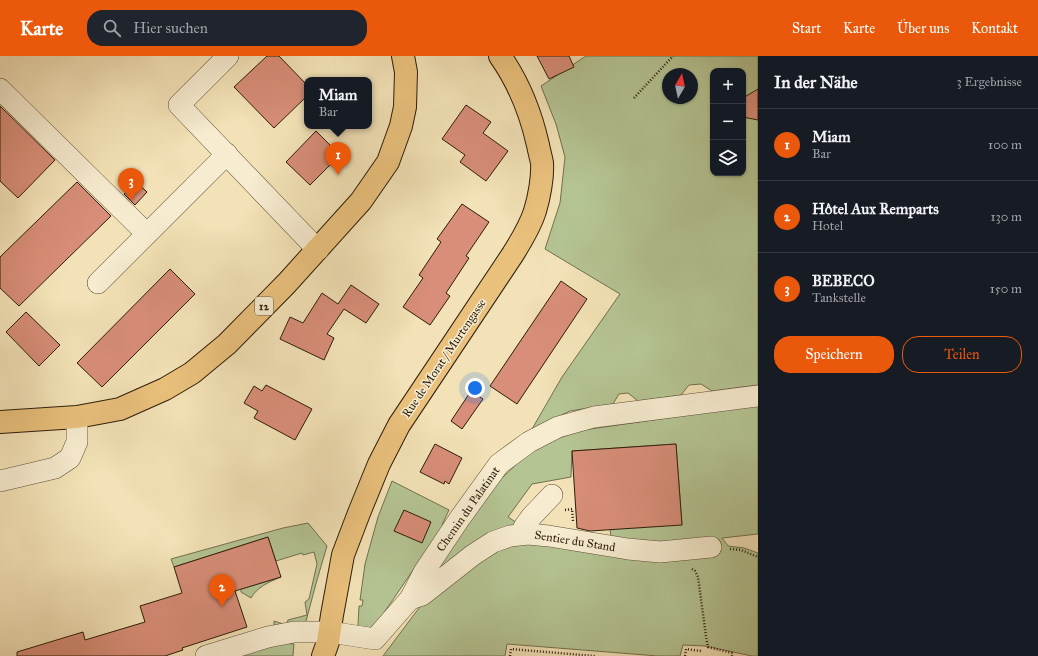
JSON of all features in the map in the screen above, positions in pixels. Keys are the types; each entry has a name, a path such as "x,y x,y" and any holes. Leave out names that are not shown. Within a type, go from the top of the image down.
{"main road":[{"name":"12","path":"0,422 77,417 120,409 165,389 192,373 227,344 287,283 361,202 388,162 401,126 405,107 406,72 403,56"},
{"name":"Rue de Morat / Murtengasse","path":"328,647 332,615 343,555 358,512 379,464 399,426 513,254 526,232 535,211 540,189 542,163 530,118 518,87 508,67 500,56"}],"street":[{"path":"228,56 179,105 318,250"},
{"path":"0,89 147,234"},
{"path":"98,283 227,154"},
{"name":"Chemin du Palatinat","path":"328,647 375,639 410,599 424,572 460,518 499,464 529,442 558,427 594,418 758,396"},
{"path":"0,481 55,468 70,458 77,442 77,417"},
{"path":"524,534 524,527 532,516 552,495"},
{"name":"Sentier du Stand","path":"410,599 422,595 472,555 493,542 510,536 524,534 549,536 628,549 660,552 711,547"},
{"path":"206,656 268,637 294,632 328,647"}],"path":[{"path":"634,98 673,56"},
{"path":"552,495 561,510 572,509 574,540"},
{"path":"741,550 758,557"},
{"path":"668,552 671,559 695,571 698,577 708,647 732,653 732,656"},
{"path":"510,656 511,649 595,656"},
{"path":"685,656 686,649 701,651"}],"green space":[{"path":"586,56 758,56 758,385 712,391 701,384 689,385 681,395 638,401 628,393 619,394 613,404 570,411 532,429 562,377 620,294 545,249 560,203 565,157 556,124 541,86"},
{"path":"758,405 758,534 722,538 728,546 744,548 758,553 758,656 705,646 683,645 680,656 658,656 507,644 505,656 383,656 425,600 499,545 611,538 610,529 682,524 676,444 572,451 571,477 532,484 508,517 520,525 427,586 484,499 500,480 525,456 553,440 583,430"},
{"path":"392,481 449,510 442,525 443,526 375,626 369,628 359,627 359,606 362,606 363,600 360,600 365,564 378,517"},
{"path":"308,523 327,546 306,621 303,624 274,628 274,621 286,625 288,620 307,615 305,602 309,599 317,564 314,552 303,555 302,553 276,561 268,537 174,567 171,559 283,528"},
{"path":"281,577 260,588 251,598 241,592 241,589"},
{"path":"281,643 294,644 293,656 229,656"}],"building":[{"path":"267,56 279,56 304,82 304,99 274,128 234,87"},
{"path":"537,56 569,56 574,67 549,79"},
{"path":"758,89 758,120 746,118 746,96"},
{"path":"466,105 491,122 483,133 508,151 486,181 460,162 465,155 442,139"},
{"path":"0,106 55,160 18,198 0,181"},
{"path":"316,131 340,155 310,185 286,162"},
{"path":"77,182 111,216 19,306 0,288 0,257"},
{"path":"136,182 147,192 135,205 124,194"},
{"path":"462,204 489,222 466,256 469,258 446,293 450,296 430,325 403,307 423,278 419,275 441,242 437,239"},
{"path":"170,269 195,294 102,387 77,363"},
{"path":"561,281 587,299 517,404 490,386"},
{"path":"351,285 379,304 366,323 344,309 327,334 334,338 324,360 280,339 290,317 303,323 322,293 338,304"},
{"path":"26,312 60,345 39,366 6,332"},
{"path":"266,385 312,409 295,440 254,418 258,411 244,403 254,386 262,391"},
{"path":"471,391 483,399 462,429 451,421"},
{"path":"435,444 462,458 449,484 445,481 444,484 420,472"},
{"path":"676,444 682,525 590,531 577,528 572,451"},
{"path":"404,510 431,522 422,543 394,531"},
{"path":"268,537 281,577 235,591 247,627 182,648 183,650 165,656 17,656 17,652 83,632 85,640 145,622 140,606 182,593 174,567"}],"place":[{"name":"Miam","path":"338,175"},
{"name":"BEBECO","path":"131,201"},
{"name":"Hôtel Aux Remparts","path":"222,607"}]}
